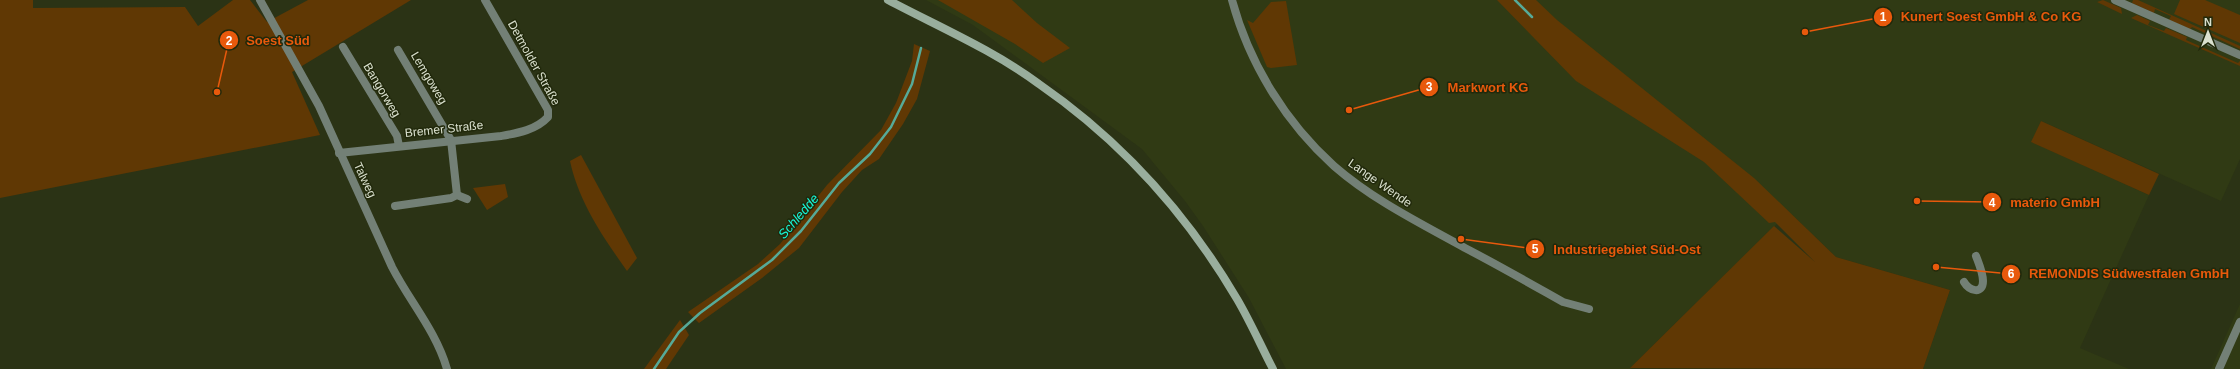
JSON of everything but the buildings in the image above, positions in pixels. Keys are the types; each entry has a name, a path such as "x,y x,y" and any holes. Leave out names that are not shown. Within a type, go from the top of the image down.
{"main road":[{"path":"888,0 994,55 1039,83 1106,137 1164,195 1200,241 1237,299 1273,369"}],"street":[{"name":"Talweg","path":"260,0 319,106 392,267 403,287 433,333 447,369"},
{"name":"Detmolder Straße","path":"485,0 548,110 548,117"},
{"name":"Lange Wende","path":"1232,0 1249,49 1275,96 1303,134 1335,167 1374,196 1414,221 1563,302 1589,309"},
{"path":"2115,0 2240,55"},
{"name":"Bangorweg","path":"343,47 396,136 399,146"},
{"name":"Lemgoweg","path":"398,50 451,140"},
{"name":"Bremer Straße","path":"339,153 451,140 501,136 526,131 548,117"},
{"path":"451,140 457,195"},
{"path":"394,206 451,198 457,195 467,199"},
{"path":"1964,282 1969,289 1974,291 1979,290 1982,286 1983,280 1976,256"},
{"path":"2220,368 2240,322"}],"shaded area":[{"path":"0,0 33,0 33,8 185,7 198,26 233,0 250,0 267,22 308,0 411,0 292,72 320,135 0,198"},
{"path":"926,0 2240,0 2240,159 2221,201 2041,121 2032,142 2149,195 2080,348 2129,369 1923,369 1950,290 1836,257 1789,212 1630,368 1632,369 1286,369 1249,298 1203,226 1185,201 1142,149 973,25"},
{"path":"938,0 1012,0 1037,23 1070,48 1043,63 1015,44"},
{"path":"1497,0 1536,0 1557,20 1754,178 1836,257 1950,290 1923,369 1630,368 1774,226 1815,262 1775,222 1769,223 1704,162 1576,81"},
{"path":"2103,0 2121,8 2122,14 2097,2"},
{"path":"2133,0 2138,0 2240,46 2240,49 2192,27 2190,29 2169,20 2171,16 2155,9 2154,13 2132,3"},
{"path":"2180,0 2205,0 2240,15 2240,43 2174,14"},
{"path":"1286,1 1297,65 1271,68 1267,67 1247,20 1253,23 1271,2"},
{"path":"2137,15 2150,21 2148,25 2164,31 2166,28 2187,37 2186,40 2238,63 2240,61 2240,66 2131,18"},
{"path":"914,44 930,51 917,99 903,124 879,159 862,170 842,192 799,248 762,278 699,323 688,312 758,264 780,244 827,185 881,130 896,103 912,61"},
{"path":"2041,121 2159,174 2149,195 2031,142"},
{"path":"581,155 637,258 627,271 593,219 579,191 570,161"},
{"path":"505,184 508,197 487,210 473,188"},
{"path":"2240,304 2240,369 2211,369"},
{"path":"680,320 689,335 666,369 644,369"}],"waterway":[{"path":"1515,0 1532,17"},
{"name":"Schledde","path":"654,369 679,332 700,313 772,260 801,231 839,183 870,154 891,127 912,84 921,48"}],"place":[{"name":"Kunert Soest GmbH & Co KG","path":"1805,32"},
{"name":"Soest Süd","path":"217,92"},
{"name":"Markwort KG","path":"1349,110"},
{"name":"materio GmbH","path":"1917,201"},
{"name":"Industriegebiet Süd-Ost","path":"1461,239"},
{"name":"REMONDIS Südwestfalen GmbH","path":"1936,267"}]}
